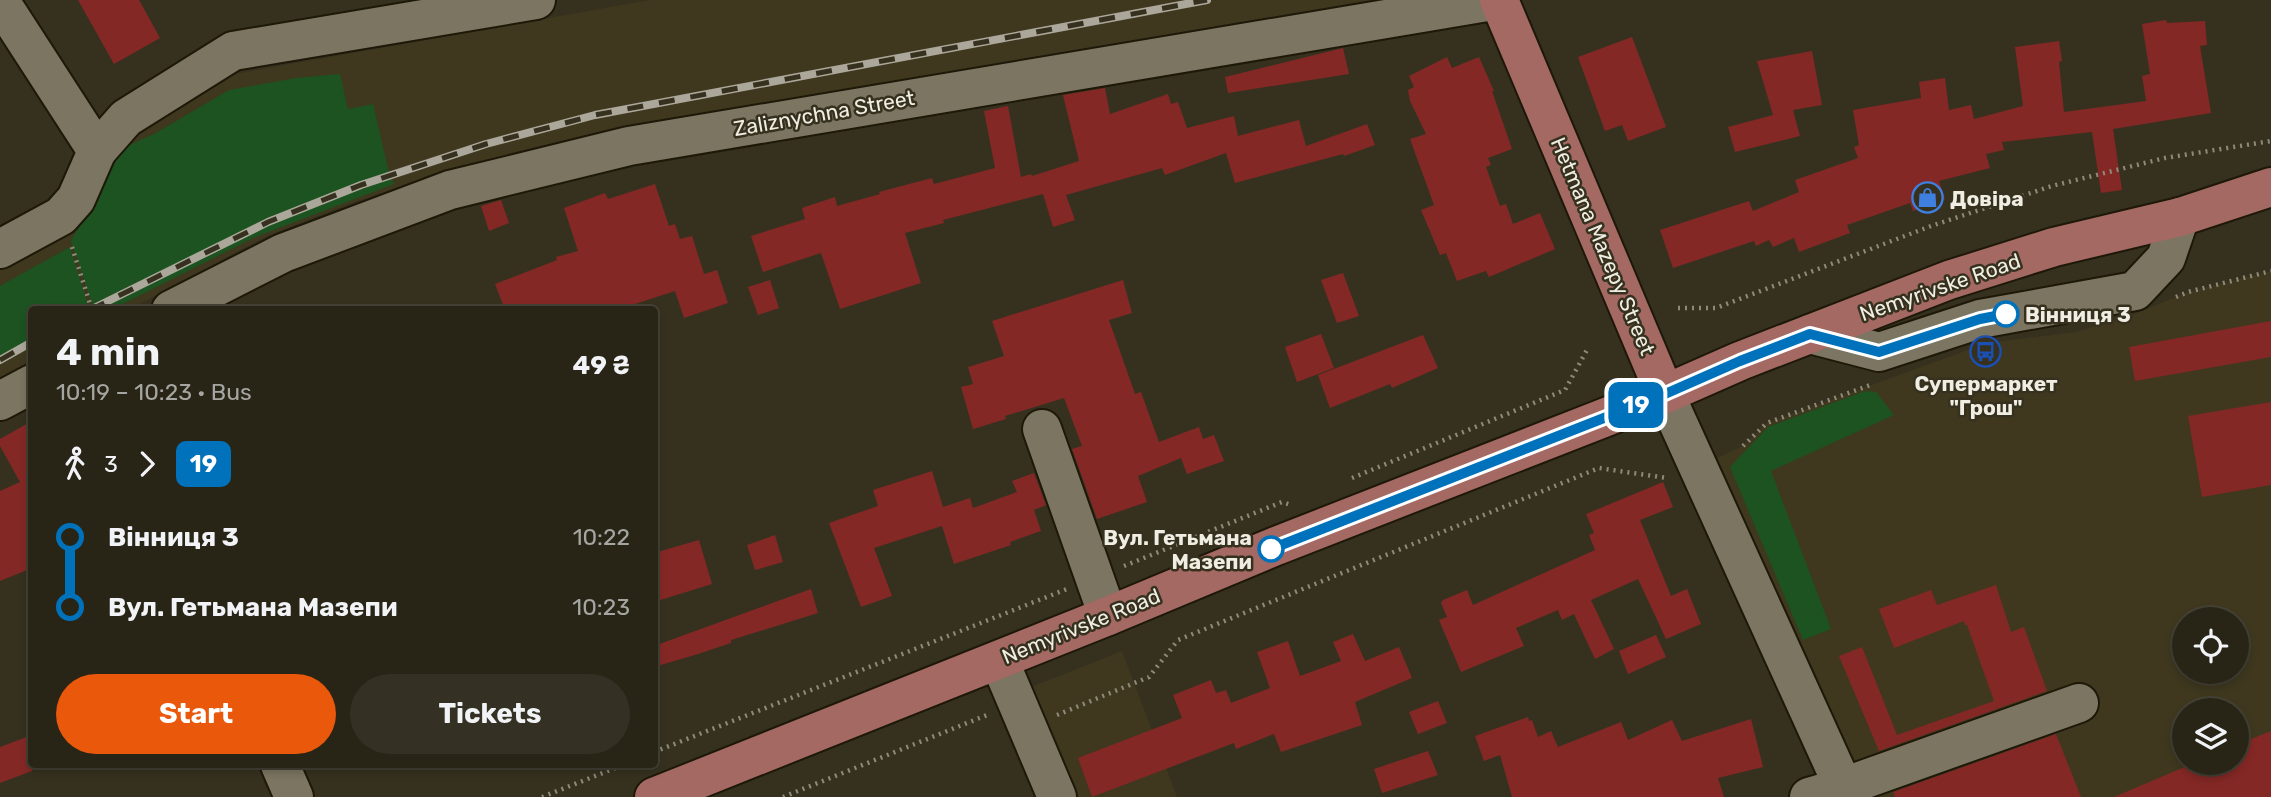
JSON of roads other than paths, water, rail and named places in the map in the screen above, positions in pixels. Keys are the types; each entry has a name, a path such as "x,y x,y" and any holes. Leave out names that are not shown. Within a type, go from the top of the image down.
{"main road":[{"name":"Hetmana Mazepy Street","path":"1499,0 1665,394"},
{"name":"Nemyrivske Road","path":"654,797 1289,541 1665,394 1740,361 1962,276 2054,247 2180,217 2271,187"},
{"name":"Nemyrivske Road","path":"2180,217 2271,215"}],"street":[{"path":"0,249 61,216 76,199 97,151 126,118 233,51 382,13 536,0"},
{"name":"Zaliznychna Street","path":"180,306 283,253 450,190 629,146 1499,0"},
{"path":"0,1 10,38 97,151"},
{"path":"1810,334 1879,352 1980,319 2134,291 2166,258 2180,217"},
{"path":"0,401 28,386"},
{"name":"Hetmana Mazepy Street","path":"1665,394 1833,794"},
{"path":"1042,429 1108,616"},
{"path":"999,660 1057,797"},
{"path":"1833,794 2078,703"},
{"path":"280,768 294,797"}],"railway":[{"path":"98,306 268,222 361,185 486,144 595,115 1207,0"},
{"path":"0,360 28,344"}],"place":[{"name":"Довіра","path":"1927,198"},
{"name":"Вінниця 3","path":"2006,314"},
{"name":"Супермаркет \"Грош\"","path":"1986,351"},
{"name":"Вул. Гетьмана Мазепи","path":"1271,549"}]}
